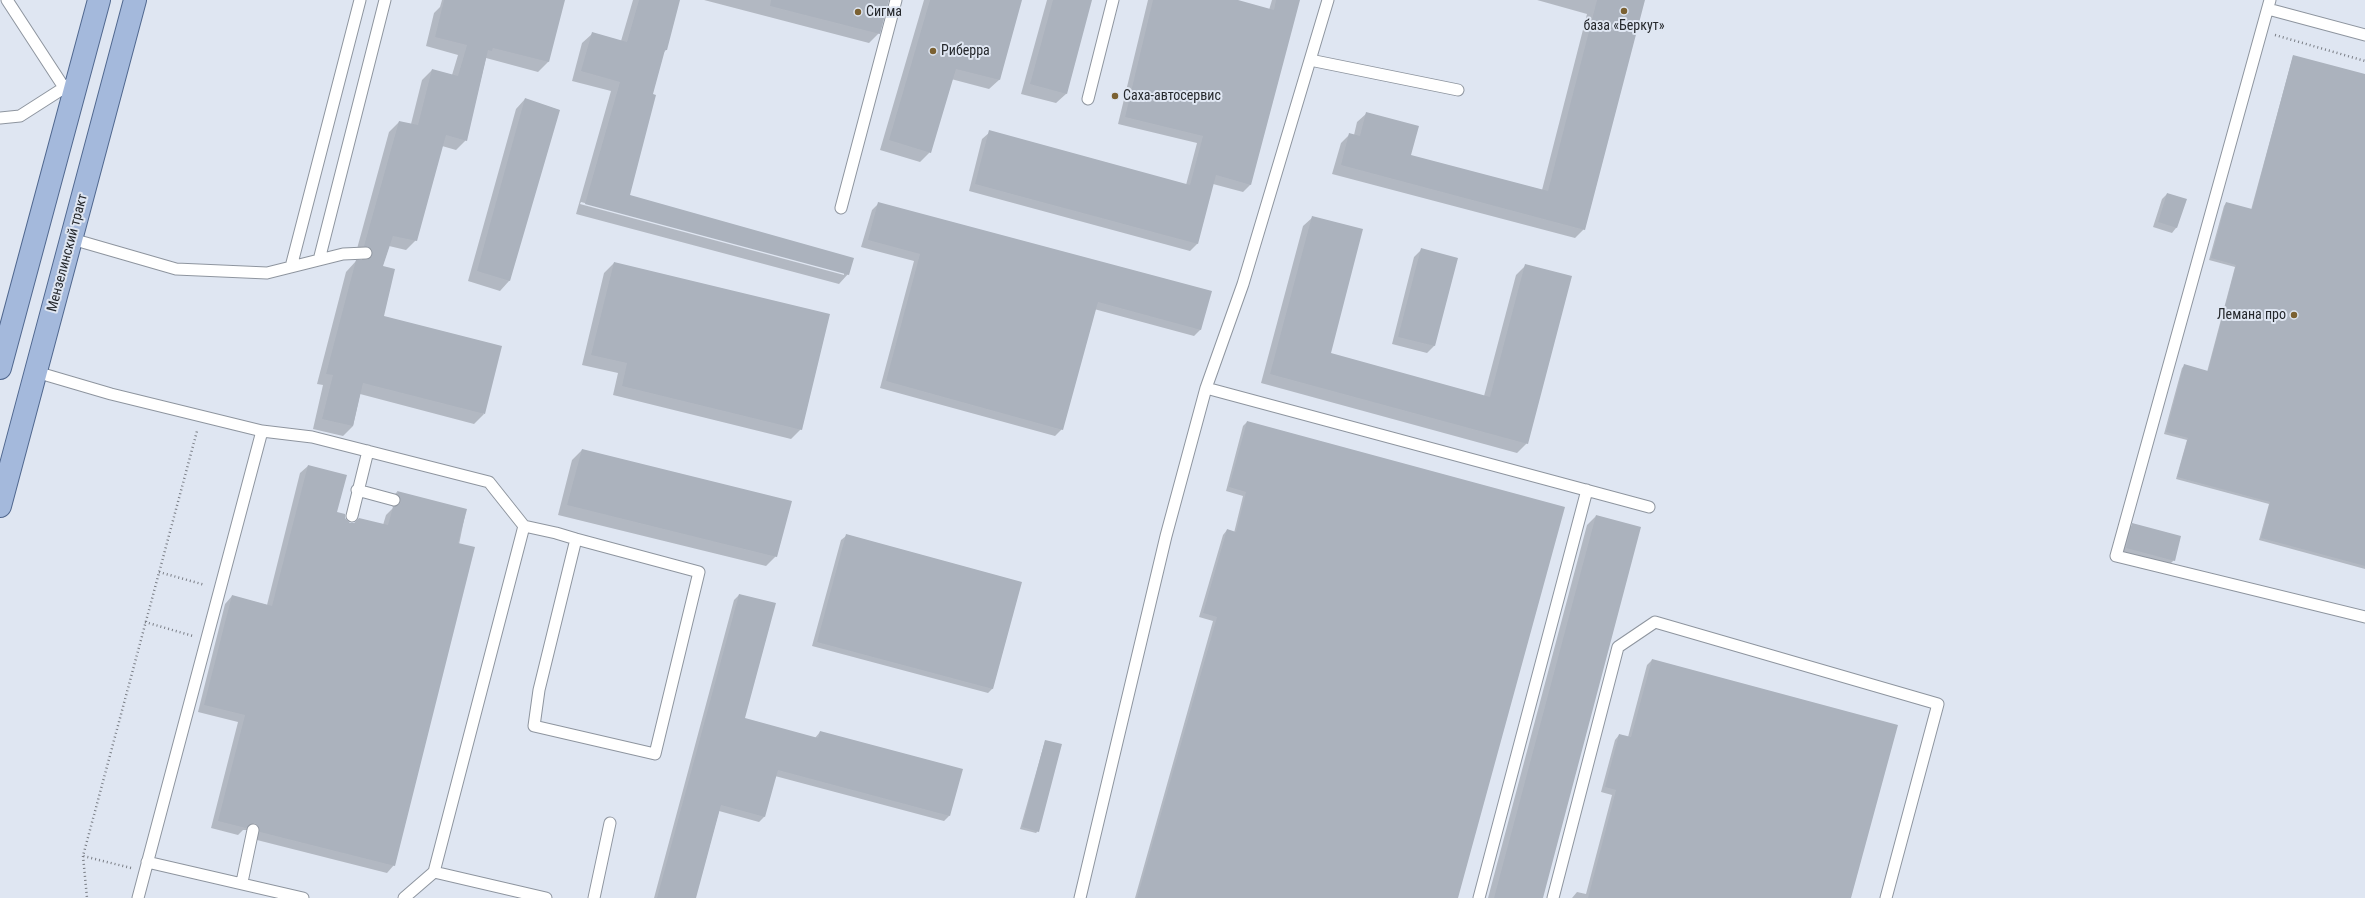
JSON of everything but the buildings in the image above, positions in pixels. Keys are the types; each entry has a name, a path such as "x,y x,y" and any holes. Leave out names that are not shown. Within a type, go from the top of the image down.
{"main road":[{"path":"0,368 72,90 99,0"},
{"name":"Мензелинский тракт","path":"0,506 135,0"}],"lane":[{"path":"0,118 20,116 72,90 7,0"},
{"path":"291,267 360,0"},
{"path":"319,260 385,0"},
{"path":"841,208 896,0"},
{"path":"1088,98 1113,0"},
{"path":"1080,898 1166,536 1206,388 1243,284 1328,0"},
{"path":"2365,35 2269,4 2116,556 2365,617"},
{"path":"1310,60 1458,90"},
{"path":"72,239 176,268 267,273 343,254 366,253"},
{"path":"36,372 111,394 262,431 312,437 489,482 524,526 576,539 699,572 655,754 534,726 539,690 576,539"},
{"path":"1206,388 1649,507"},
{"path":"138,898 262,431"},
{"path":"352,516 357,490 368,452"},
{"path":"357,490 394,500"},
{"path":"1479,898 1587,490"},
{"path":"404,898 434,872 524,526"},
{"path":"1553,898 1618,647 1655,622 1938,704 1886,898"},
{"path":"594,898 610,822"},
{"path":"242,882 253,830"},
{"path":"146,867 242,882 303,898"},
{"path":"434,872 546,898"}],"path":[{"path":"2262,32 2365,61"},
{"path":"87,898 83,856 201,416"},
{"path":"159,572 220,589"},
{"path":"145,622 207,639"},
{"path":"83,856 146,867"}],"place":[{"name":"база «Беркут»","path":"1624,11"},
{"name":"Сигма","path":"858,12"},
{"name":"Риберра","path":"933,51"},
{"name":"Саха-автосервис","path":"1115,96"},
{"name":"Лемана про","path":"2294,315"}]}
